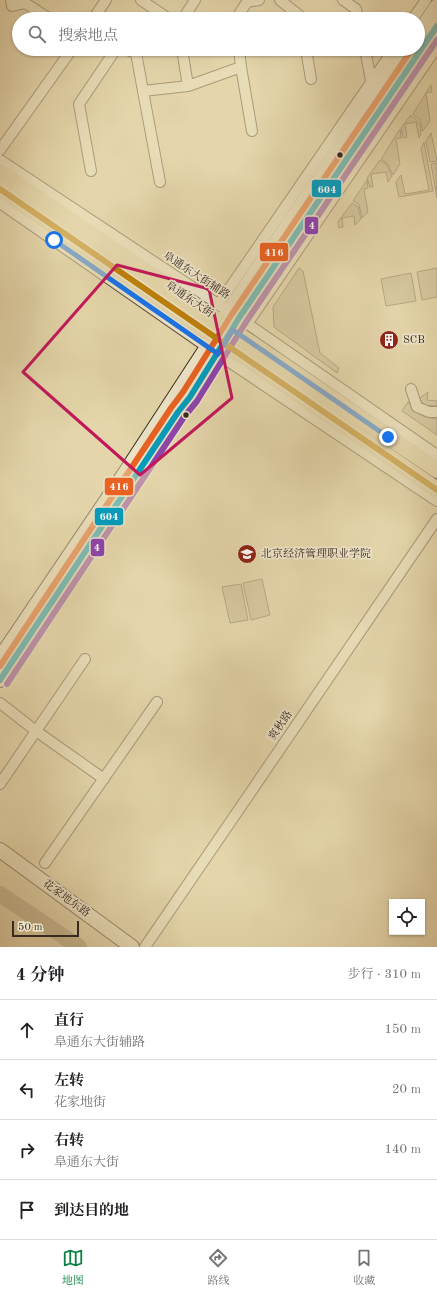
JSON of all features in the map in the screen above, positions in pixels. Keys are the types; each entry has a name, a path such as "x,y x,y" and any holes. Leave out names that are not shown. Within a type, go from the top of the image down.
{"main road":[{"path":"431,43 437,6"},
{"path":"425,51 431,43 437,26"},
{"path":"0,680 216,345 231,318 403,56"},
{"path":"231,318 422,56"},
{"name":"阜通东大街","path":"0,172 231,318 437,470"},
{"name":"阜通东大街","path":"0,189 216,345 437,490"},
{"path":"0,658 216,345"},
{"name":"花家地东路","path":"0,850 132,947"}],"street":[{"path":"11,0 12,6 25,3 39,12"},
{"path":"98,12 106,0"},
{"path":"141,0 159,12"},
{"path":"187,12 195,0"},
{"path":"241,12 247,2 259,0"},
{"path":"280,0 295,12"},
{"path":"343,0 356,9 357,12"},
{"path":"418,12 426,0"},
{"path":"0,150 67,56"},
{"path":"91,171 79,104 111,56"},
{"path":"137,56 160,182"},
{"path":"183,56 188,86"},
{"path":"240,56 252,131"},
{"path":"307,56 311,79"},
{"path":"366,56 375,98"},
{"path":"231,318 389,56"},
{"path":"143,91 188,86 241,67"},
{"name":"阜通东大街辅路","path":"0,160 231,318 372,405 437,455"},
{"path":"0,203 216,345 437,501"},
{"path":"411,389 416,407 428,412 437,412"},
{"name":"爽秋路","path":"144,947 437,518"},
{"path":"0,784 85,659"},
{"path":"45,863 158,702"},
{"path":"0,704 104,779"}],"highlighted area":[{"path":"117,265 209,289 232,398 140,475 23,372"}],"shaded area":[{"path":"431,85 432,92 426,93"},
{"path":"426,93 430,121 423,131 420,120 413,114"},
{"path":"411,115 420,125 421,131 419,138 416,122 405,124 407,137 403,138 401,128"},
{"path":"400,129 401,138 396,139 400,164 393,175 387,163 381,159"},
{"path":"431,133 437,161 430,162 426,141"},
{"path":"424,142 433,191 399,197 396,182 401,175 405,194 429,190 421,149"},
{"path":"380,160 386,164 392,176 388,182 386,172 371,174 373,187 370,187 367,178"},
{"path":"437,163 436,165 437,198 431,164"},
{"path":"367,180 368,188 364,189 368,212 362,218 359,205 353,201"},
{"path":"352,203 358,207 361,219 355,225 354,216 342,218 343,227 339,228 338,222"},
{"path":"299,268 303,271 320,353 339,368 337,373 274,327 273,307"},
{"path":"437,268 437,297 422,300 417,272"},
{"path":"411,273 416,301 386,306 381,279"},
{"path":"428,392 427,400 437,401 437,406 423,405 420,398"},
{"path":"408,402 420,415 437,419 437,435 402,411"},
{"path":"262,579 270,615 251,620 243,583"},
{"path":"241,584 248,620 230,623 222,587"}],"waterway":[{"path":"0,894 79,947"}],"transit line":[{"name":"604","path":"425,44 437,26"},
{"name":"4","path":"7,684 184,417 197,401 246,322 437,40"},
{"name":"416","path":"0,666 183,392 232,314 407,56"},
{"name":"604","path":"0,680 178,412 190,397 239,318 417,56"},
{"path":"0,189 437,490"}],"place":[{"name":"SCB","path":"389,340"},
{"name":"北京经济管理职业学院","path":"247,554"}],"route":[{"path":"54,240 218,354 233,330 388,437"}]}
